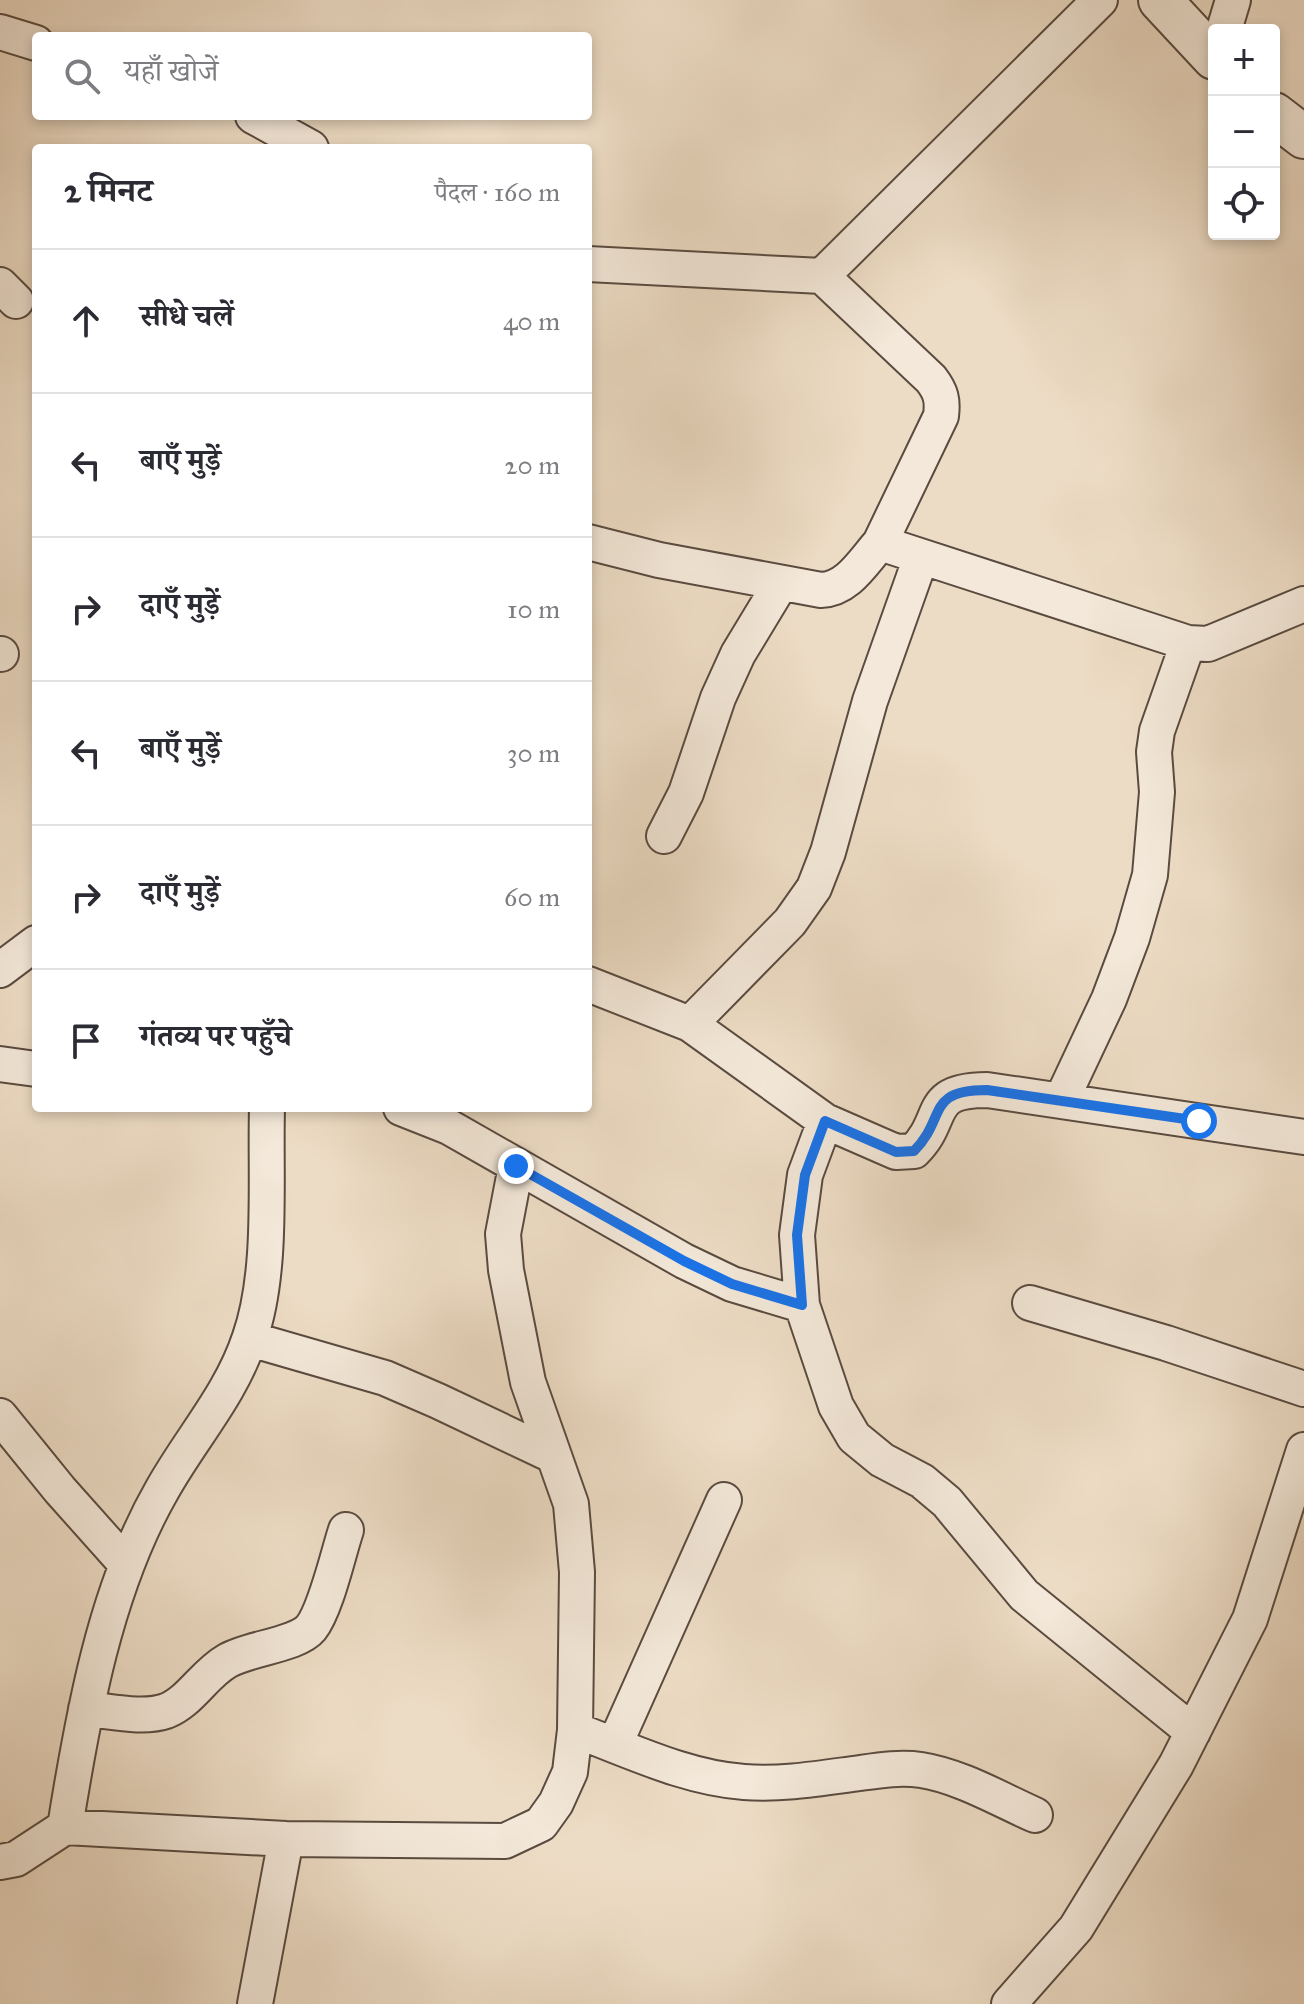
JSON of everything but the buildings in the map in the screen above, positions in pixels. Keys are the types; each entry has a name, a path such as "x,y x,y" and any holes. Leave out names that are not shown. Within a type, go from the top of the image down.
{"street":[{"path":"822,276 1100,0"},
{"path":"1160,0 1208,52"},
{"path":"1226,24 1233,0"},
{"path":"0,32 32,42"},
{"path":"1280,119 1304,137"},
{"path":"260,120 304,144"},
{"path":"592,264 822,276 931,379 943,400 941,416 880,543 845,583 833,590 659,560 592,543"},
{"path":"880,543 1188,643 1208,644 1304,604"},
{"path":"690,1024 790,922 814,888 828,852 870,701 921,557"},
{"path":"664,836 686,793 718,698 738,654 781,583"},
{"path":"1061,1101 1109,999 1132,938 1150,875 1157,792 1154,752 1157,731 1188,643"},
{"path":"0,970 32,946"},
{"path":"592,986 690,1024 825,1121 896,1152 914,1151 925,1140 940,1103 950,1095 969,1090 987,1090 1304,1137"},
{"path":"0,1064 32,1068"},
{"path":"65,1827 79,1737 126,1564 162,1490 222,1400 250,1339 263,1289 267,1112"},
{"path":"411,1112 449,1127 720,1279 802,1305"},
{"path":"825,1121 805,1175 797,1235 802,1305 836,1406 854,1437 882,1460 922,1481 947,1502 1024,1595 1193,1732"},
{"path":"0,1862 16,1859 65,1827 286,1839 505,1841 541,1824 556,1803 570,1772 575,1730 577,1572 571,1504 528,1382 506,1270 503,1234 516,1166"},
{"path":"1030,1303 1166,1343 1304,1389"},
{"path":"250,1339 385,1378 554,1456"},
{"path":"0,1416 126,1564"},
{"path":"1009,2004 1076,1928 1193,1732 1250,1619 1304,1450"},
{"path":"615,1744 724,1500"},
{"path":"86,1709 150,1714 165,1711 179,1704 208,1673 228,1660 305,1634 317,1617 346,1530"},
{"path":"575,1730 680,1768 745,1782 800,1781 893,1768 921,1770 947,1776 1035,1815"},
{"path":"255,2004 286,1839"}],"route":[{"path":"516,1166 684,1261 732,1284 802,1305 797,1235 805,1175 825,1121 875,1145 896,1152 914,1151 925,1140 940,1103 950,1095 969,1090 987,1090 1199,1121"}]}
